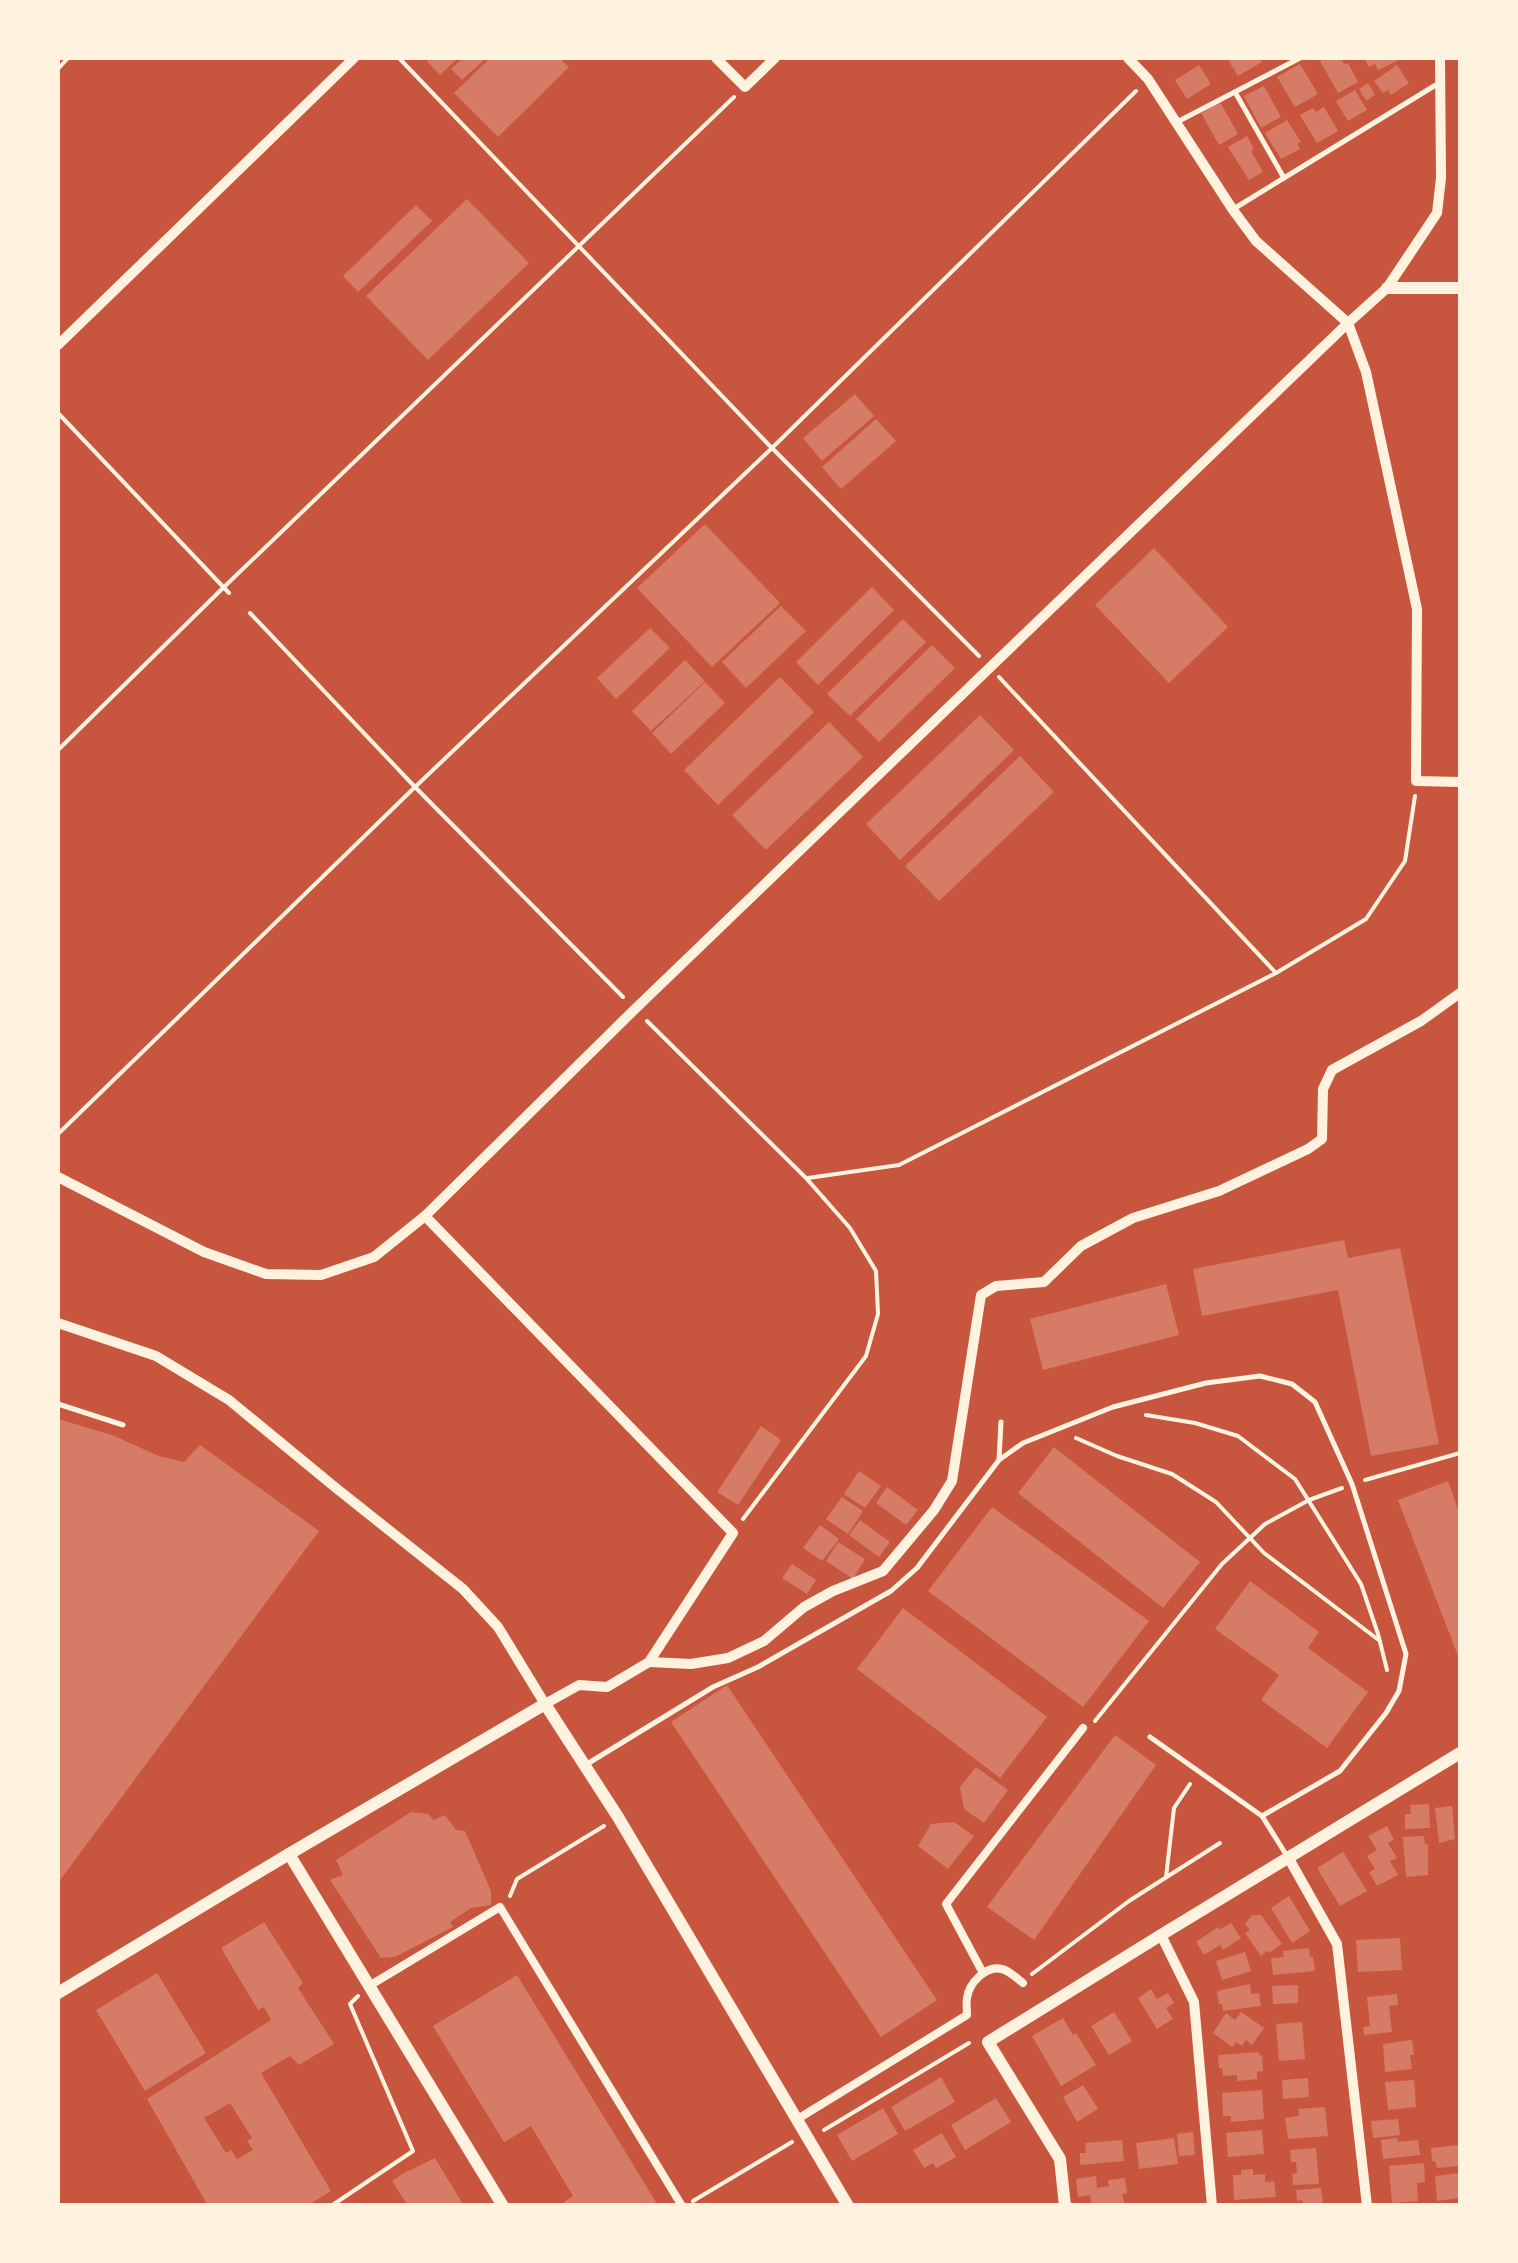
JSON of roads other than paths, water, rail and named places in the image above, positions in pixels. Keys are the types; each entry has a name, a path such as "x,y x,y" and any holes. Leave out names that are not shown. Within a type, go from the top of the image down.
{"street":[{"path":"58,345 354,58"},
{"path":"716,58 745,86 776,58"},
{"path":"1128,58 1148,79 1256,241 1348,323 1366,372 1417,610 1416,781 1460,782"},
{"path":"58,1177 204,1252 266,1274 321,1275 374,1257 425,1216 1387,288 1438,213 1440,58"},
{"path":"1387,288 1460,288"},
{"path":"649,1662 691,1664 728,1658 764,1641 818,1599 883,1571 934,1510 952,1481 982,1295 996,1286 1044,1282 1081,1246 1133,1218 1219,1190 1308,1149 1322,1139 1323,1090 1332,1070 1421,1021 1460,993"},
{"path":"58,1993 579,1684 607,1687 649,1662 733,1533 425,1216"},
{"path":"58,1323 156,1356 229,1400 463,1589 498,1627 618,1817 848,2206"},
{"path":"982,1973 946,1904 1083,1728"},
{"path":"1065,2206 1060,2159 988,2042 1460,1755"},
{"path":"289,1854 502,2206"},
{"path":"1288,1857 1337,1944 1367,2206"},
{"path":"369,1986 500,1907 683,2206"},
{"path":"1161,1934 1194,2002 1212,2206"},
{"path":"796,2120 968,2015 967,1996 982,1973 996,1968 1006,1970 1022,1983"}],"lane":[{"path":"1176,122 1300,58"},
{"path":"1233,210 1439,83"},
{"path":"1235,92 1284,178"},
{"path":"585,1766 713,1686 758,1667 891,1591 917,1568 999,1460 1023,1443 1113,1407 1206,1383 1260,1376 1292,1384 1316,1402 1352,1484 1406,1654 1399,1691 1340,1771 1262,1816"},
{"path":"58,1404 123,1424"},
{"path":"999,1460 1001,1422"},
{"path":"1150,1737 1262,1816 1288,1857"}]}
